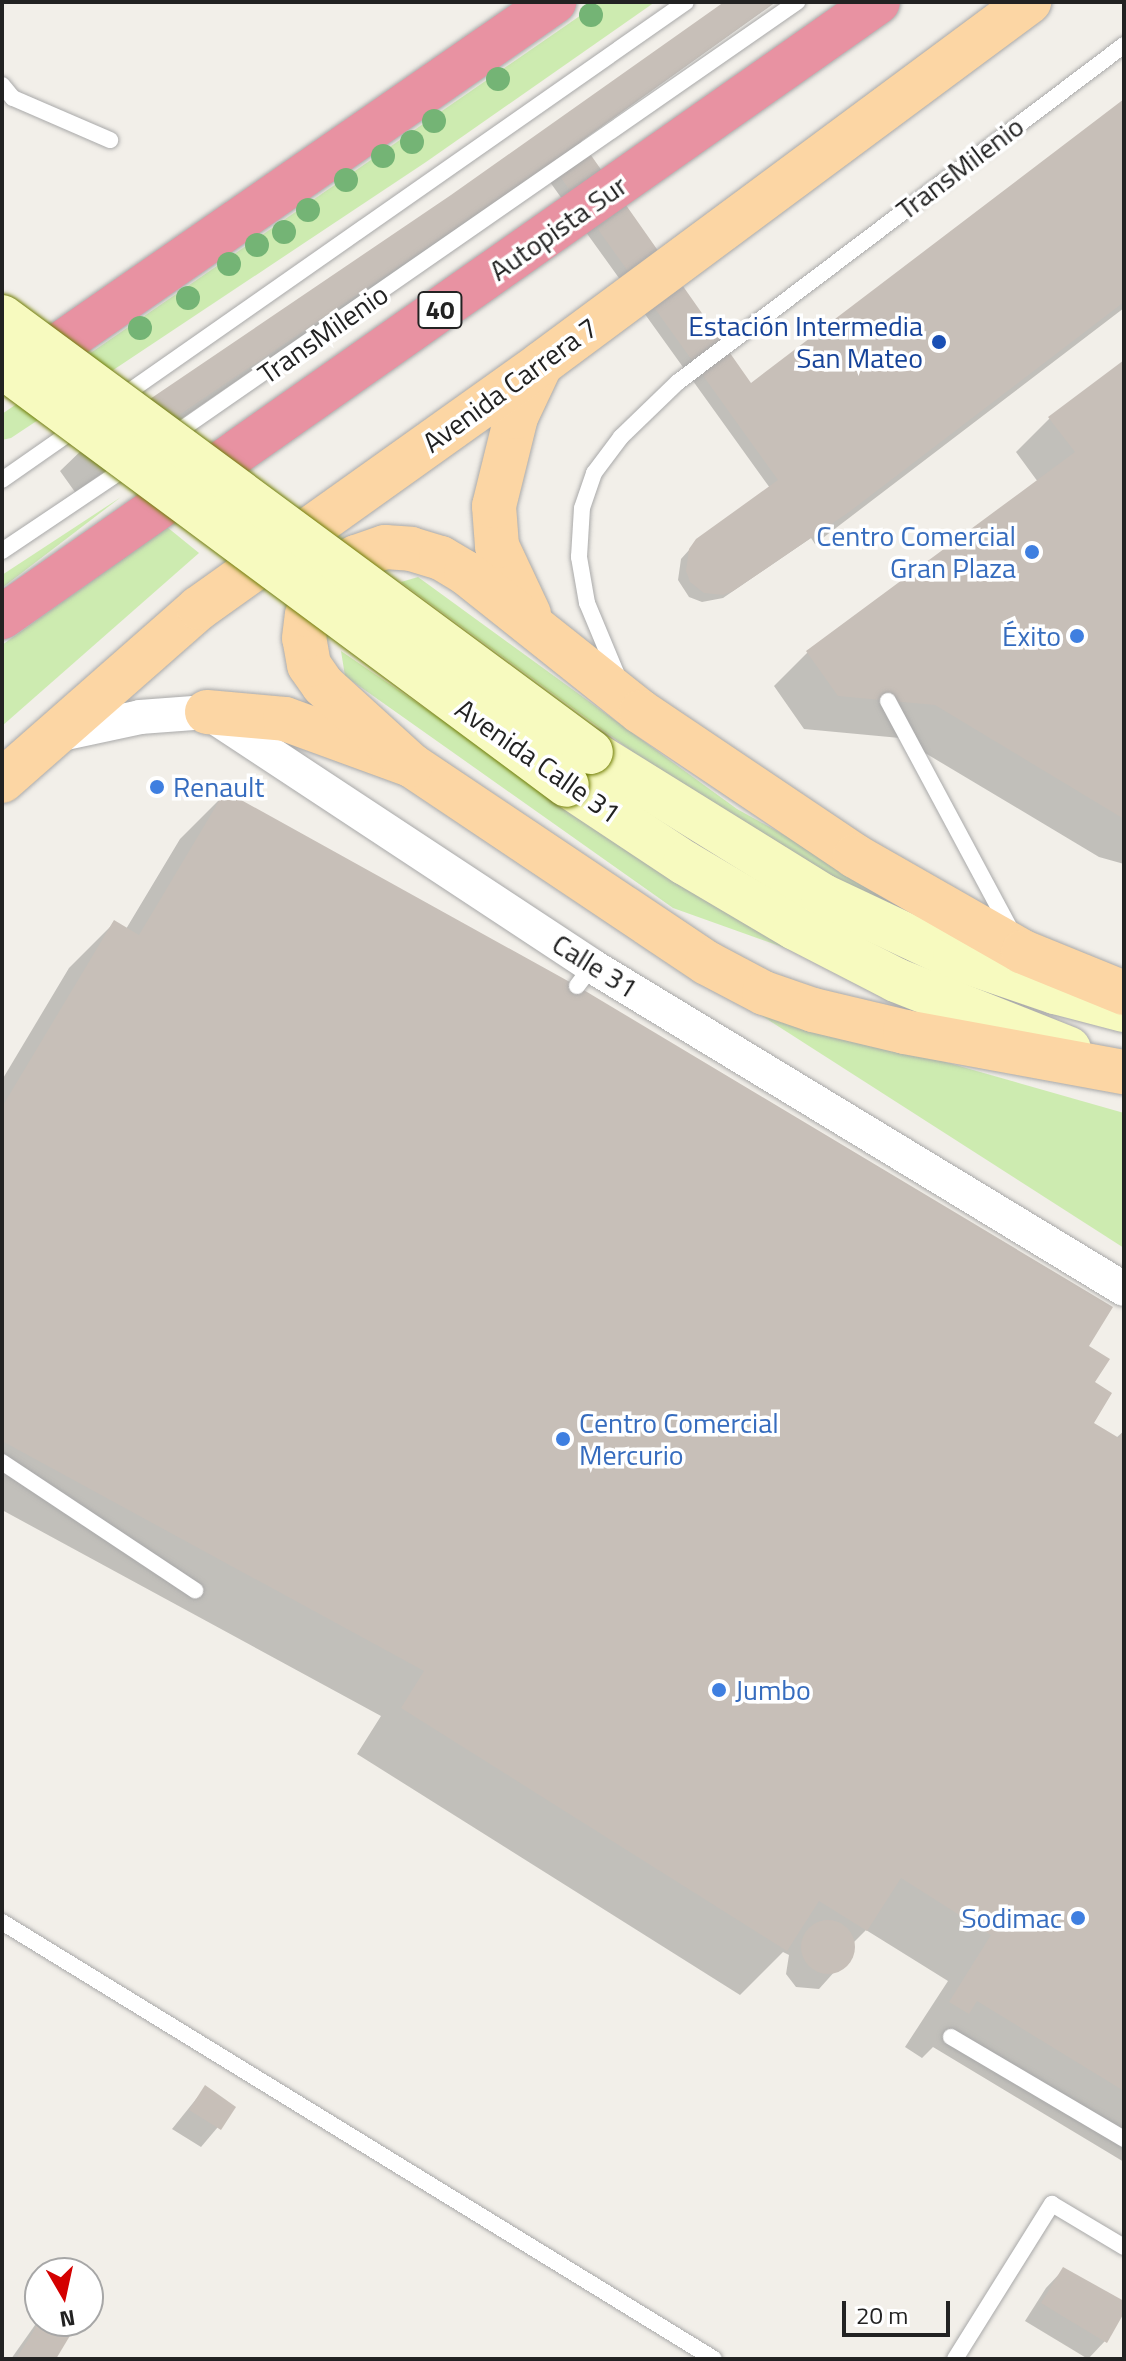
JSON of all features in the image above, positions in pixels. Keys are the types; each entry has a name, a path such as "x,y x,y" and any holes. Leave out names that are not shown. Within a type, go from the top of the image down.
{"highway":[{"path":"2,385 554,2"},
{"name":"Autopista Sur","path":"2,617 878,2"}],"main road":[{"name":"Avenida Carrera 7","path":"2,781 199,608 541,364 1029,2"},
{"name":"Avenida Calle 31","path":"2,317 579,769 685,863 795,928 883,974 1029,1036 1124,1070"},
{"path":"537,626 505,569 494,526 502,462 516,417 541,364"},
{"name":"Avenida Calle 31","path":"2,366 579,769 823,896 955,958 1055,992 1124,1010"},
{"path":"1124,993 1023,952 855,856 641,712 537,626 441,558 411,549 385,547 356,557 331,575 317,591 307,615 304,638 309,665 342,706 411,765 694,955 764,993 813,1010 905,1032 1124,1070"},
{"path":"207,712 285,719 411,765"}],"street":[{"path":"52,736 140,717 207,712"},
{"name":"Calle 31","path":"207,712 585,976 1124,1289"}],"lane":[{"path":"2,480 686,2"},
{"name":"TransMilenio","path":"2,551 797,2"},
{"name":"TransMilenio","path":"641,712 606,653 583,582 579,557 582,508 594,473 621,437 678,382 1124,45"},
{"path":"2,85 13,98 110,140"},
{"path":"2,468 25,465"},
{"path":"888,701 1023,952"},
{"path":"2,1462 195,1590"},
{"path":"2,1922 714,2359"},
{"path":"951,2037 1124,2139"},
{"path":"955,2359 1052,2204 1124,2247"}],"green space":[{"path":"600,2 655,2 426,162 11,438 2,440 2,414"},
{"path":"121,497 2,588 2,575"},
{"path":"167,527 199,553 2,726 2,645"},
{"path":"418,577 737,809 884,890 995,960 735,827 401,582"},
{"path":"341,651 682,884 799,953 673,908 345,676"},
{"path":"745,1005 1124,1113 1124,1248"}],"building":[{"path":"724,2 775,2 581,141 751,383 1124,99 1124,302 849,512 733,591 723,595 704,593 690,582 686,571 689,549 696,539 778,480 551,164 102,467 85,443 451,195"},
{"name":"Centro Comercial Gran Plaza","path":"1124,360 1124,819 935,705 838,696 806,651 1075,452 1048,417"},
{"name":"Centro Comercial Mercurio","path":"225,791 577,986 1113,1307 1089,1346 1110,1359 1095,1382 1112,1393 1094,1423 1119,1438 1124,1429 1124,2091 977,2001 969,2014 949,2002 991,1935 901,1878 867,1931 819,1901 787,1951 401,1708 424,1671 2,1441 2,1107 114,920 139,935"},
{"path":"828,1920 847,1928 855,1947 847,1966 828,1974 809,1966 801,1947 809,1928"},
{"path":"205,2085 236,2107 221,2130 189,2110"},
{"path":"1063,2267 1124,2301 1124,2313 1107,2343 1041,2303"},
{"path":"30,2337 69,2337 56,2359 16,2359"}],"place":[{"name":"Estación Intermedia San Mateo","path":"939,342"},
{"name":"Centro Comercial Gran Plaza","path":"1032,552"},
{"name":"Éxito","path":"1077,636"},
{"name":"Renault","path":"157,787"},
{"name":"Centro Comercial Mercurio","path":"563,1439"},
{"name":"Jumbo","path":"719,1690"},
{"name":"Sodimac","path":"1078,1918"}]}
